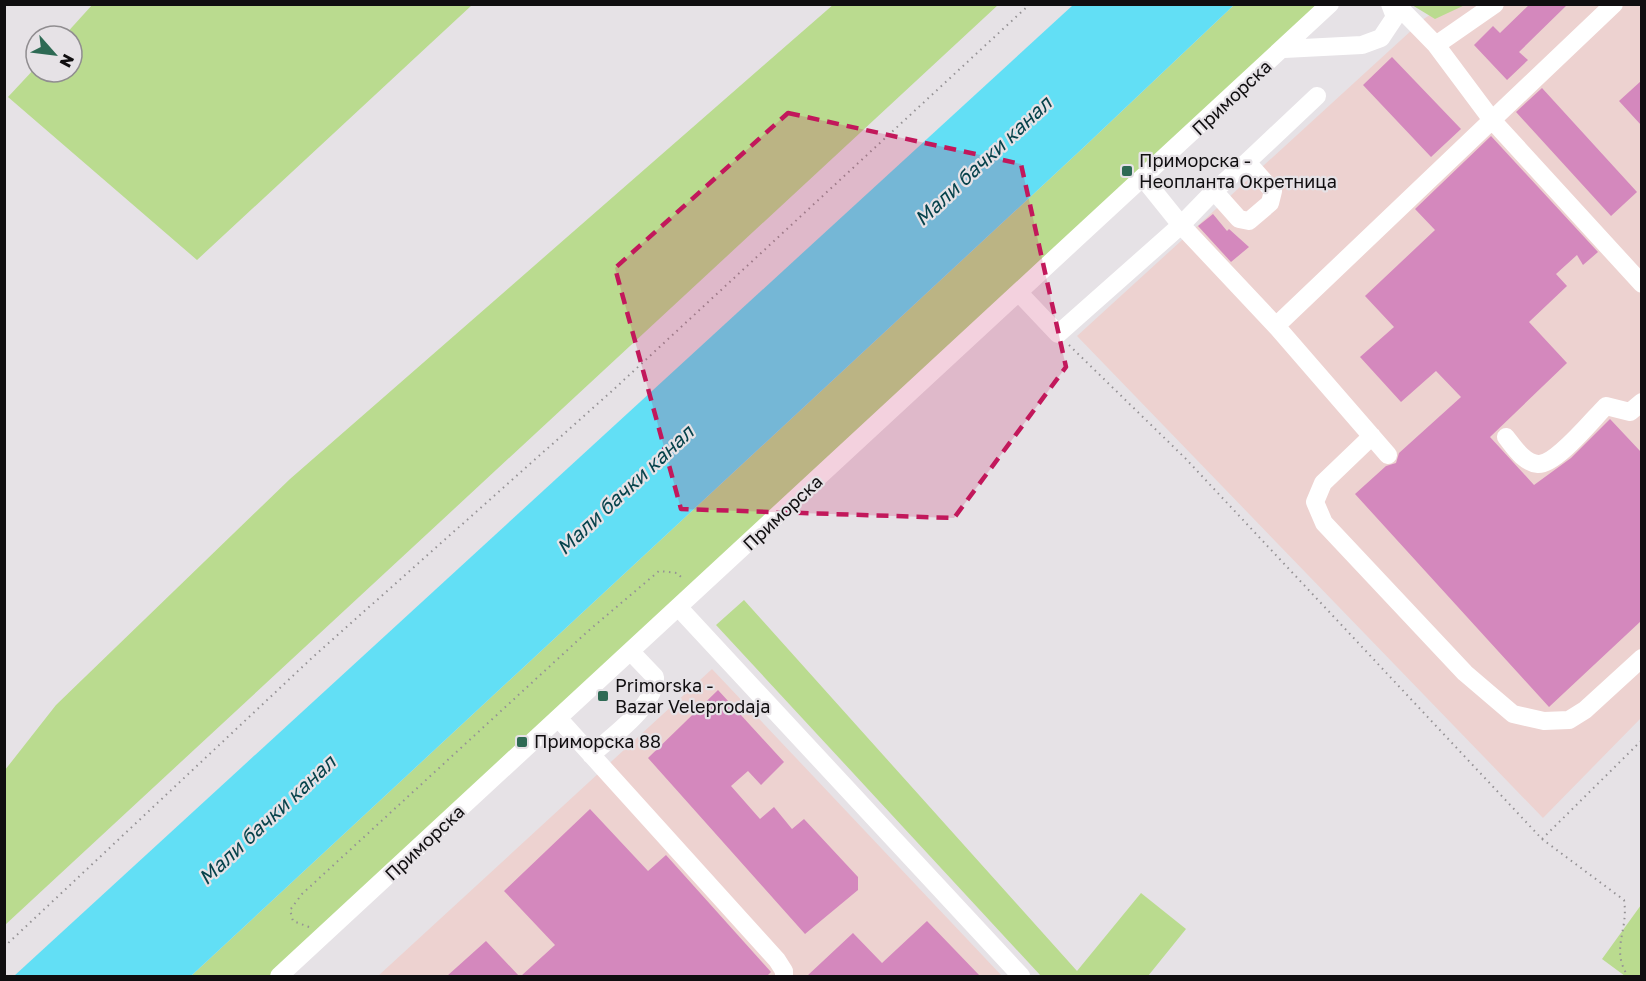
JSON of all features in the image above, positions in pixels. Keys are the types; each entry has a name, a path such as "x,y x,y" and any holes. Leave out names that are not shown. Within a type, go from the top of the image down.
{"street":[{"name":"Приморска","path":"279,976 680,609 1330,4"},
{"name":"Приморска","path":"1284,49 1362,45 1381,38 1395,17 1390,4"},
{"path":"1396,4 1415,27 1436,45 1492,120 1641,284"},
{"path":"1436,45 1495,4"},
{"path":"1276,326 1614,4"},
{"path":"1020,294 1058,334 1181,225 1214,191 1317,96"},
{"path":"1214,191 1239,219 1249,221 1270,203 1273,191 1246,162"},
{"path":"1144,179 1181,225 1276,326 1388,455"},
{"path":"1506,437 1524,459 1537,464 1551,461 1606,406 1630,412 1641,402"},
{"path":"1372,436 1323,483 1315,502 1324,523 1465,673 1513,714 1544,721 1569,720 1585,710 1641,658"},
{"path":"680,609 1021,976"},
{"path":"591,755 648,702 656,688 655,677 632,652"},
{"path":"559,719 777,960 784,971 784,976"}],"path":[{"path":"4,947 314,656 612,391 1030,4"},
{"path":"1058,334 1185,458 1542,839 1624,900 1626,915 1618,956 1628,976"},
{"path":"321,939 310,927 293,921 290,910 302,894 587,632 659,570 677,573 696,593"},
{"path":"1542,839 1641,740"}],"highlighted area":[{"path":"788,113 1021,164 1066,367 954,518 681,509 615,268"}],"shaded area":[{"path":"1446,5 1641,5 1641,718 1543,818 1077,336 1425,18"},
{"path":"712,669 1002,976 378,976"}],"green space":[{"path":"93,4 472,4 197,260 8,97 24,80 24,84 84,84 84,24 75,24"},
{"path":"834,4 998,5 5,925 5,770 56,705 290,479"},
{"path":"1412,4 1465,5 1435,19"},
{"path":"1234,5 1321,5 271,976 191,976 1084,147"},
{"path":"744,600 1077,971 1141,893 1186,929 1148,976 1041,976 716,625"},
{"path":"1641,905 1641,976 1625,976 1602,959"}],"water":[{"name":"Мали бачки канал","path":"1073,5 1234,5 191,976 14,976"}],"building":[{"path":"1530,4 1568,4 1519,52 1528,60 1507,80 1474,45 1493,26 1500,33"},
{"path":"1392,57 1461,129 1431,157 1363,85"},
{"path":"1641,81 1641,125 1619,101"},
{"path":"1542,88 1637,192 1611,216 1516,112"},
{"path":"1491,136 1598,252 1583,265 1577,255 1556,274 1567,286 1529,322 1567,363 1490,437 1534,485 1571,458 1610,419 1641,452 1641,621 1549,707 1355,494 1386,466 1396,463 1399,453 1461,397 1436,371 1401,402 1360,357 1394,327 1365,296 1435,230 1415,209"},
{"path":"1213,214 1227,231 1229,229 1249,247 1231,262 1198,226"},
{"path":"718,690 784,762 761,785 748,771 731,786 760,819 774,807 792,829 804,819 858,877 858,890 805,934 648,758"},
{"path":"590,809 648,871 666,855 771,972 767,976 521,976 555,945 504,891"},
{"path":"927,921 980,976 807,976 853,933 882,963"},
{"path":"486,941 519,976 447,976"}],"place":[{"name":"Приморска - Неопланта Окретница","path":"1127,171"},
{"name":"Primorska - Bazar Veleprodaja","path":"603,696"},
{"name":"Приморска 88","path":"522,742"}]}
